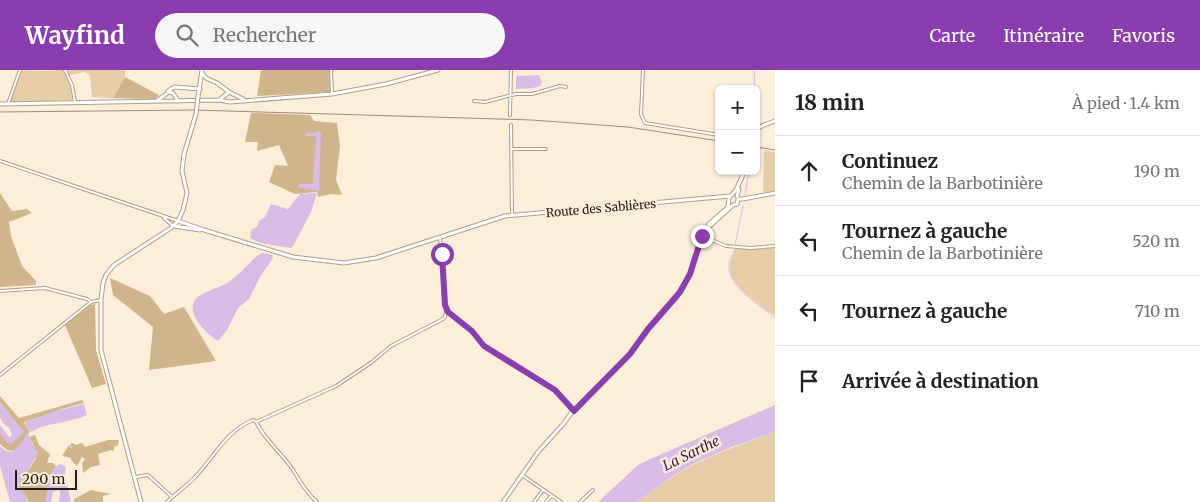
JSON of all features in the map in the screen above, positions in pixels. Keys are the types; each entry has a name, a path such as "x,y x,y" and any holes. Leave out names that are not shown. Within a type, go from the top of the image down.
{"street":[{"path":"8,104 20,70"},
{"path":"65,70 72,84 75,102"},
{"path":"331,70 332,94"},
{"path":"127,101 266,100 332,94 386,84 438,70"},
{"path":"510,116 511,70"},
{"path":"643,70 641,114 645,123 715,134"},
{"path":"202,72 206,78 217,83 224,90 227,101"},
{"path":"141,502 100,342 100,300 104,278 112,267 175,224 184,208 187,194 182,171 185,149 196,114 202,72"},
{"path":"201,84 206,78"},
{"path":"474,101 485,102 510,96 536,93 560,86 566,87"},
{"path":"169,101 174,95 176,87"},
{"path":"0,104 157,100 171,88 200,89"},
{"path":"166,94 174,95 178,101"},
{"path":"166,94 169,101"},
{"path":"219,100 226,94 234,95 241,99 266,100"},
{"path":"233,101 234,95"},
{"path":"760,126 775,121"},
{"path":"511,125 512,215"},
{"path":"511,150 546,149"},
{"path":"0,160 162,216 184,229 204,230"},
{"path":"503,502 538,452 574,411 630,354 648,329 680,292 690,274 702,236 733,200 742,175"},
{"name":"Route des Sablières","path":"204,230 293,257 344,263 369,260 512,215 714,198 733,200 775,192"},
{"path":"162,216 175,224 204,230"},
{"path":"702,236 726,246 750,248 775,246"},
{"path":"440,237 446,317"},
{"path":"0,291 44,288 87,299 90,302"},
{"path":"0,374 90,302 100,300"},
{"path":"446,310 472,331 484,346 555,390 574,411"},
{"path":"167,502 196,476 218,448 242,425 253,420 256,422 336,386 372,362 391,346 452,315"},
{"path":"256,422 273,448 289,465 300,484 316,502"},
{"path":"136,477 148,475 172,497"},
{"path":"522,475 561,502"},
{"path":"534,502 543,490"},
{"path":"580,502 593,490"},
{"path":"546,502 551,495"}],"shaded area":[{"path":"21,70 63,70 71,86 72,100 12,102 10,99"},
{"path":"67,70 125,70 125,77 113,98 92,97 90,76 85,72 69,75"},
{"path":"261,70 329,70 330,92 257,96"},
{"path":"125,77 159,95 155,99 113,98"},
{"path":"251,113 310,115 314,121 337,123 340,146 336,180 342,195 331,194 318,197 317,192 295,194 269,182 275,165 288,166 279,145 257,151 258,142 245,142"},
{"path":"764,150 775,152 775,191 763,192"},
{"path":"0,193 12,211 27,209 32,213 9,222 11,236 22,266 36,281 36,285 0,287"},
{"path":"736,248 775,248 775,316 742,291 730,271"},
{"path":"110,278 150,296 164,314 184,307 216,361 149,370 153,327 113,295"},
{"path":"95,304 96,350 106,384 92,388 65,325 90,305"},
{"path":"0,396 19,418 82,400 84,403 25,422 29,431 24,442 13,451 7,450 0,444 0,433 8,443 23,432 0,402"},
{"path":"775,432 775,502 637,502 687,468 724,451"},
{"path":"35,435 39,445 50,454 47,463 53,463 56,466 49,476 46,502 29,502 20,488 20,483 36,458 33,443 29,437"},
{"path":"108,440 119,440 118,445 114,447 114,451 111,450 98,454 100,465 91,467 83,473 82,463 85,459 82,457 77,466 71,458 62,456 69,445 72,449 70,444 82,443 85,447"},
{"path":"91,490 111,494 103,496 103,502 74,502 74,499"}],"water":[{"path":"539,75 542,82 540,86 516,89 516,76"},
{"path":"319,131 321,133 319,191 300,188 298,187 299,184 313,184 316,136 306,136 305,134"},
{"path":"317,193 311,212 291,248 260,243 250,238 251,230 257,227 259,221 265,217 271,204 288,209 300,194"},
{"path":"263,253 272,255 273,258 260,277 249,299 238,308 227,330 218,341 206,332 198,322 193,310 193,304 202,294 229,282 258,255"},
{"path":"0,402 24,432 11,444 0,433 0,425 9,437 12,436 10,429 3,423 0,417"},
{"path":"84,404 87,415 42,427 29,433 29,437 38,453 19,485 28,502 10,502 0,466 0,446 6,451 12,452 29,431 25,424 26,422 56,411"},
{"name":"La Sarthe","path":"775,405 775,432 734,446 697,462 674,475 637,502 598,502 638,465"},
{"path":"61,464 66,467 65,475 71,502 59,502 59,490 53,492 51,502 46,502 50,475 56,466"}],"waterway":[{"path":"754,70 755,85"},
{"path":"745,195 748,175"},
{"path":"735,245 743,206"},
{"path":"735,249 729,264 733,281 746,295 775,318"}],"railway":[{"path":"0,112 194,110 532,120 628,127 715,140"},
{"path":"760,148 775,150"}],"route":[{"path":"442,254 446,310 472,331 484,346 555,390 574,411 630,354 648,329 672,303 690,274 702,236"}]}
